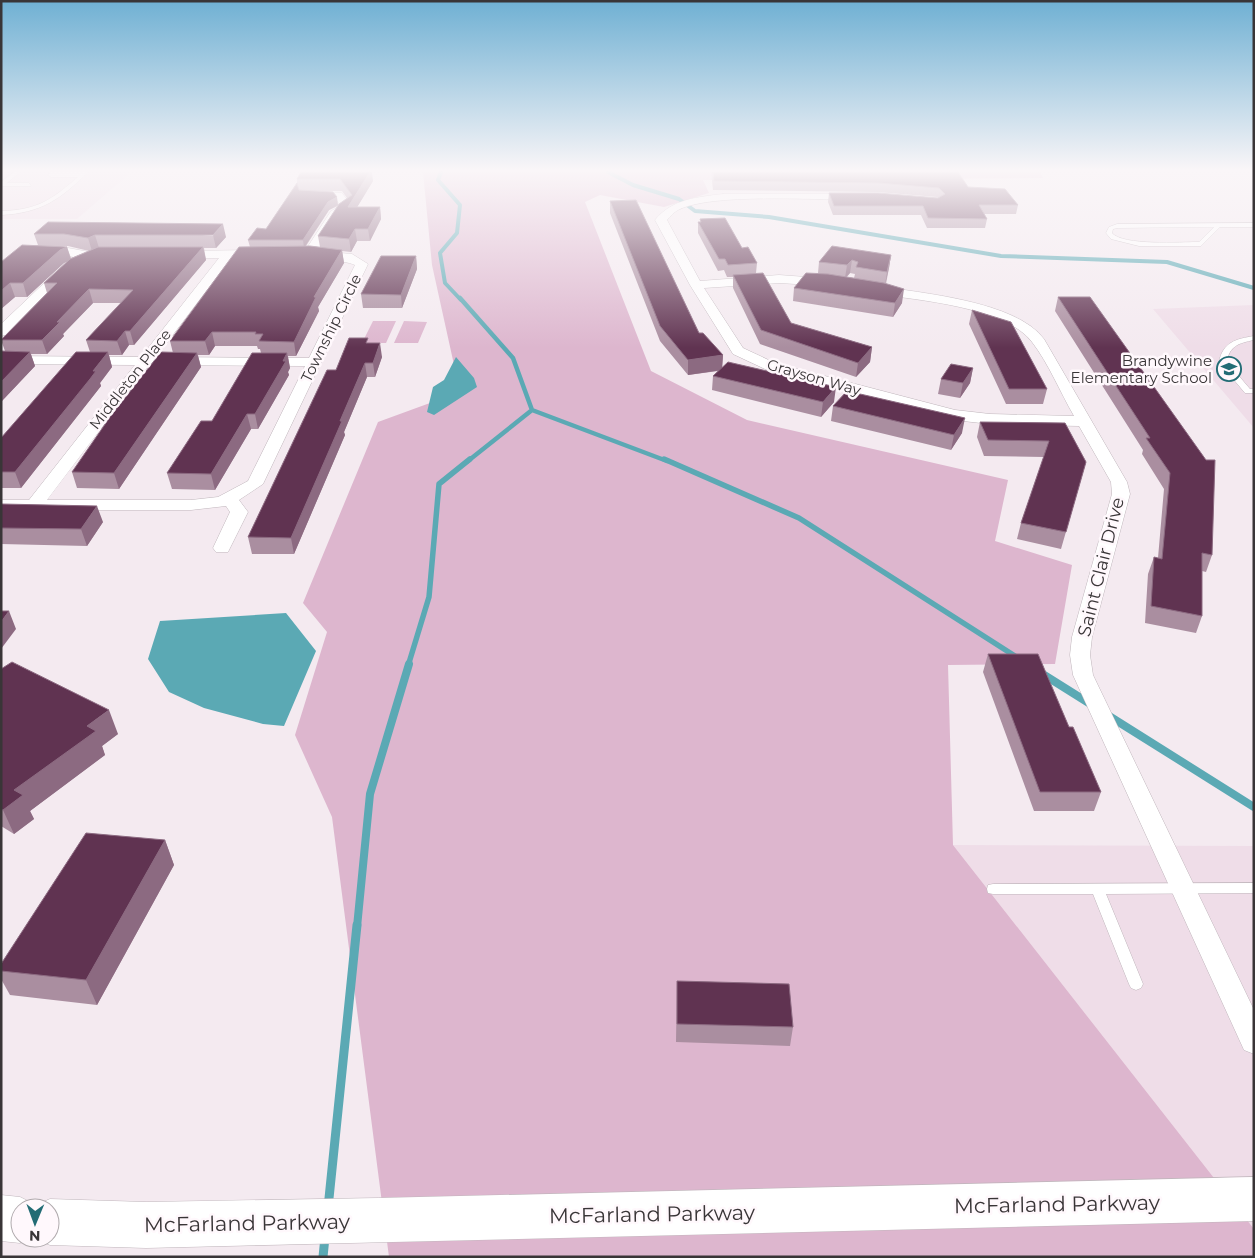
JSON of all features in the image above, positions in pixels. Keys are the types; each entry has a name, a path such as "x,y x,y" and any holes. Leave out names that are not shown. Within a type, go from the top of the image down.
{"main road":[{"name":"McFarland Parkway","path":"60,1222 154,1225 1254,1199"}],"street":[{"path":"309,254 324,231"},
{"name":"Grayson Way","path":"667,231 696,285 738,351 770,366 954,414 990,419 1083,421"},
{"path":"27,252 68,252 91,256 107,254"},
{"path":"169,254 273,254"},
{"name":"Middleton Place","path":"34,505 228,254"},
{"name":"Township Circle","path":"1,505 191,505 222,502 256,484 362,264 348,257 291,254"},
{"path":"1,332 69,267 91,256"},
{"name":"Saint Clair Drive","path":"696,285 794,279 854,286 979,309 1020,325 1037,339 1119,482 1121,494 1082,637 1080,655 1084,676 1102,722 1254,1041"},
{"path":"1,360 315,362"},
{"path":"222,548 239,512 227,500"}],"lane":[{"path":"1110,231 1109,233 1113,238 1139,244 1201,244 1214,231"},
{"path":"1252,393 1223,362 1224,350 1232,342 1254,338"},
{"path":"1097,888 1136,984"},
{"path":"993,889 1254,888"}],"shaded area":[{"path":"429,231 596,231 651,371 747,420 1008,480 995,541 1072,565 1055,664 948,665 953,845 1254,1229 1254,1257 389,1257 332,817 295,735 327,632 303,603 378,422 460,392 432,265"},
{"name":"Brandywine Elementary School","path":"1254,305 1254,428 1153,309"},
{"path":"373,321 396,321 386,343 362,343"},
{"path":"404,321 427,322 418,343 394,343"},
{"path":"953,845 1254,846 1254,1229"}],"water":[{"path":"456,357 474,378 477,387 434,415 427,412 433,387 444,380"},
{"path":"286,613 316,651 284,726 263,724 204,708 169,692 148,659 160,621"}],"building":[{"path":"38,231 217,231 213,235 95,235 88,238 64,234 34,234"},
{"path":"255,231 309,231 303,240 248,240"},
{"path":"321,231 354,231 349,239 318,236"},
{"path":"622,231 651,231 699,333 703,333 723,355 688,360 660,326"},
{"path":"703,231 732,231 742,248 748,247 757,263 728,265 725,259 719,259"},
{"path":"22,245 67,247 60,250 23,283 10,283 1,291 1,262"},
{"path":"310,246 342,250 314,297 316,297 294,342 259,341 263,334 255,334 256,332 212,332 205,341 170,341 239,247"},
{"path":"832,246 891,255 887,272 856,267 858,262 852,260 847,265 819,262"},
{"path":"98,247 203,247 130,331 125,331 117,341 86,340 133,290 89,289 42,340 1,340 57,283 44,283 70,259"},
{"path":"381,256 416,256 401,295 361,294"},
{"path":"763,273 791,323 872,347 858,363 761,330 733,275"},
{"path":"806,273 828,274 884,283 904,289 895,303 794,288"},
{"path":"1058,297 1090,297 1206,460 1215,460 1212,555 1202,553 1202,616 1151,606 1154,557 1162,559 1170,473 1146,438 1150,438"},
{"path":"972,310 1011,322 1047,389 1009,389"},
{"path":"349,338 368,338 366,343 380,343 373,363 365,363 291,538 248,537 327,370 336,370"},
{"path":"1,351 30,352 1,382"},
{"path":"76,352 108,352 93,371 96,371 90,379 15,472 1,472 1,438"},
{"path":"161,352 197,353 114,473 72,472 110,417"},
{"path":"252,353 287,353 283,361 286,361 255,414 247,414 211,474 167,473 201,421 212,421"},
{"path":"728,362 836,387 823,402 713,376"},
{"path":"951,364 973,368 963,383 941,379"},
{"path":"847,391 965,418 954,435 833,406"},
{"path":"980,422 1065,423 1086,462 1066,532 1021,523 1049,441 988,440"},
{"path":"1,504 97,506 81,529 1,528"},
{"path":"1,611 9,611 1,622"},
{"path":"988,654 1038,654 1069,727 1073,727 1101,792 1040,792"},
{"path":"12,662 109,710 87,726 96,731 14,790 23,795 3,810 1,809 1,669"},
{"path":"86,833 165,840 86,980 1,971 1,964"},
{"path":"677,981 789,984 793,1027 677,1024"}],"waterway":[{"path":"457,231 440,253 445,283 461,300"},
{"path":"851,231 1001,256 1167,262 1254,288"},
{"path":"460,298 513,358 532,410"},
{"path":"468,461 532,410"},
{"path":"532,410 667,461"},
{"path":"408,666 429,597 439,484 470,459"},
{"path":"664,459 799,518 1018,658"},
{"path":"357,927 370,794 409,664"},
{"path":"1041,673 1092,705"},
{"path":"1109,716 1254,807"},
{"path":"328,1208 357,925"},
{"path":"323,1257 325,1237"}],"place":[{"name":"Brandywine Elementary School","path":"1229,369"}]}
